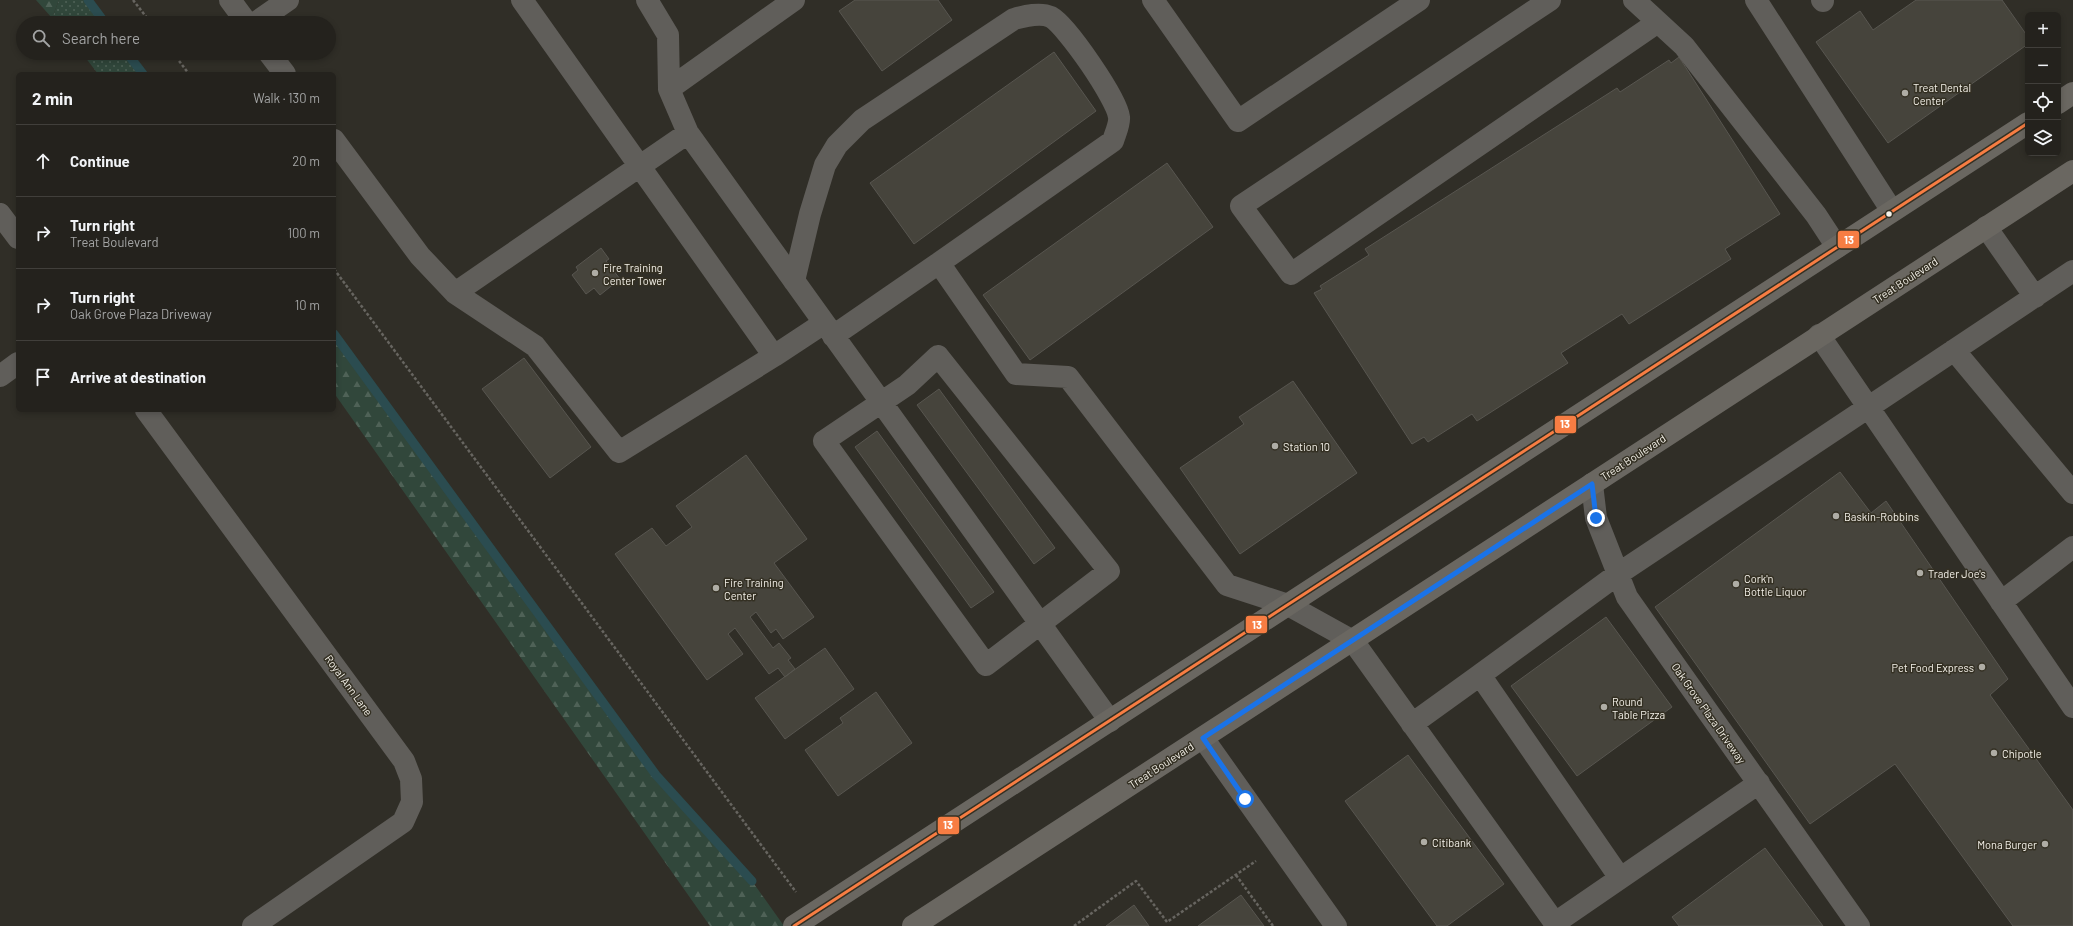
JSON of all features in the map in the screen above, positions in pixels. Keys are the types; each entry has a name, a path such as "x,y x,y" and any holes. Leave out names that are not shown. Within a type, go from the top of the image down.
{"main road":[{"path":"2061,101 2073,93"},
{"path":"794,926 2025,124"},
{"name":"Treat Boulevard","path":"913,926 1353,641 1986,226 2073,171"}],"street":[{"path":"230,0 242,16"},
{"path":"265,16 288,0"},
{"path":"522,0 774,356"},
{"path":"647,0 668,35 669,89 688,133 1110,721"},
{"path":"669,89 794,0"},
{"path":"1153,0 1238,121 1419,0"},
{"path":"1550,0 1240,206 1291,274 1658,22"},
{"path":"1634,0 1684,46 1816,215 1837,247"},
{"path":"1756,0 1892,212"},
{"path":"336,143 420,256 455,293 535,346 619,452 774,356 828,329 939,263 1113,141 1120,119 1116,105 1068,32 1050,17 1031,15 1014,19 862,120 837,145 824,165 810,214 794,282"},
{"path":"274,60 283,72"},
{"path":"455,293 688,133"},
{"path":"0,214 16,235"},
{"path":"1986,226 2035,296"},
{"path":"939,263 1016,374 1068,377 1226,585 1288,605 1353,641 1556,925 1620,878 1759,783"},
{"path":"1412,724 1618,574 2073,271"},
{"path":"1819,335 2073,707"},
{"path":"1954,350 2073,493"},
{"path":"938,356 1109,571 986,665 824,441 880,402 907,385 938,356"},
{"path":"0,376 16,364"},
{"name":"Royal Ann Lane","path":"147,412 404,761 411,779 412,802 403,822 253,926"},
{"name":"Oak Grove Plaza Driveway","path":"1592,484 1596,518 1627,597 1859,926"},
{"path":"2001,602 2073,547"},
{"path":"1480,675 1620,878"},
{"path":"1203,738 1336,926"}],"path":[{"path":"134,0 146,16"},
{"path":"178,60 187,72"},
{"path":"336,272 795,891 820,910"},
{"path":"1074,926 1136,881 1167,922 1278,846"},
{"path":"1236,875 1273,926"}],"green space":[{"path":"36,0 59,0 53,16 50,16"},
{"path":"59,0 88,0 100,16 53,16"},
{"path":"87,60 132,60 141,72 96,72"},
{"path":"336,337 656,775 752,881 784,926 710,926 336,396"}],"building":[{"path":"855,0 938,0 952,20 882,71 839,11"},
{"name":"Treat Dental Center","path":"1916,0 2002,0 2025,33 2025,46 1888,143 1816,42 1860,11 1873,30"},
{"path":"1054,52 1096,111 914,244 870,183"},
{"path":"1679,57 1780,214 1725,249 1731,259 1629,324 1622,314 1561,353 1568,363 1477,421 1472,414 1428,442 1424,437 1412,444 1314,293 1322,289 1320,286 1369,255 1365,249 1617,88 1620,92 1669,60 1671,63"},
{"path":"1167,163 1213,227 1030,360 983,295"},
{"name":"Fire Training Center Tower","path":"601,248 609,259 606,261 620,279 600,295 594,288 586,294 572,275 578,270 576,267"},
{"path":"524,358 591,447 550,478 482,389"},
{"name":"Station 10","path":"1293,381 1357,473 1240,554 1180,468 1244,424 1239,417"},
{"path":"939,389 1055,548 1034,564 917,405"},
{"path":"877,431 994,592 971,608 855,447"},
{"name":"Fire Training Center","path":"746,455 807,539 774,563 814,617 783,639 776,629 771,633 756,612 750,617 773,648 779,643 791,658 788,660 795,669 785,677 778,668 769,674 735,628 728,634 743,654 707,680 615,554 652,528 666,546 692,527 676,506"},
{"path":"1840,472 1871,513 1886,501 2008,679 1990,695 2073,810 2073,926 2013,926 1895,764 1810,824 1655,607"},
{"path":"1606,617 1672,707 1577,776 1511,686"},
{"path":"825,648 854,689 785,739 755,698"},
{"path":"876,692 912,743 838,796 805,750 843,723 840,718"},
{"name":"Citibank","path":"1408,755 1504,884 1447,926 1437,926 1345,801"},
{"path":"1765,848 1823,926 1679,926 1672,917"},
{"path":"1241,895 1264,926 1198,926"},
{"path":"1134,905 1149,926 1106,926"}],"waterway":[{"path":"88,0 100,16"},
{"path":"132,60 141,72"},
{"path":"336,337 656,775 752,881"}],"transit line":[{"name":"13","path":"794,926 2025,125"}],"place":[{"name":"Treat Dental Center","path":"1905,93"},
{"name":"Fire Training Center Tower","path":"595,273"},
{"name":"Station 10","path":"1275,446"},
{"name":"Baskin-Robbins","path":"1836,516"},
{"name":"Trader Joe's","path":"1920,573"},
{"name":"Cork'n Bottle Liquor","path":"1736,584"},
{"name":"Fire Training Center","path":"716,588"},
{"name":"Pet Food Express","path":"1982,667"},
{"name":"Round Table Pizza","path":"1604,707"},
{"name":"Chipotle","path":"1994,753"},
{"name":"Citibank","path":"1424,842"},
{"name":"Mona Burger","path":"2045,844"}],"route":[{"path":"1245,799 1203,738 1592,484 1596,518"}]}
